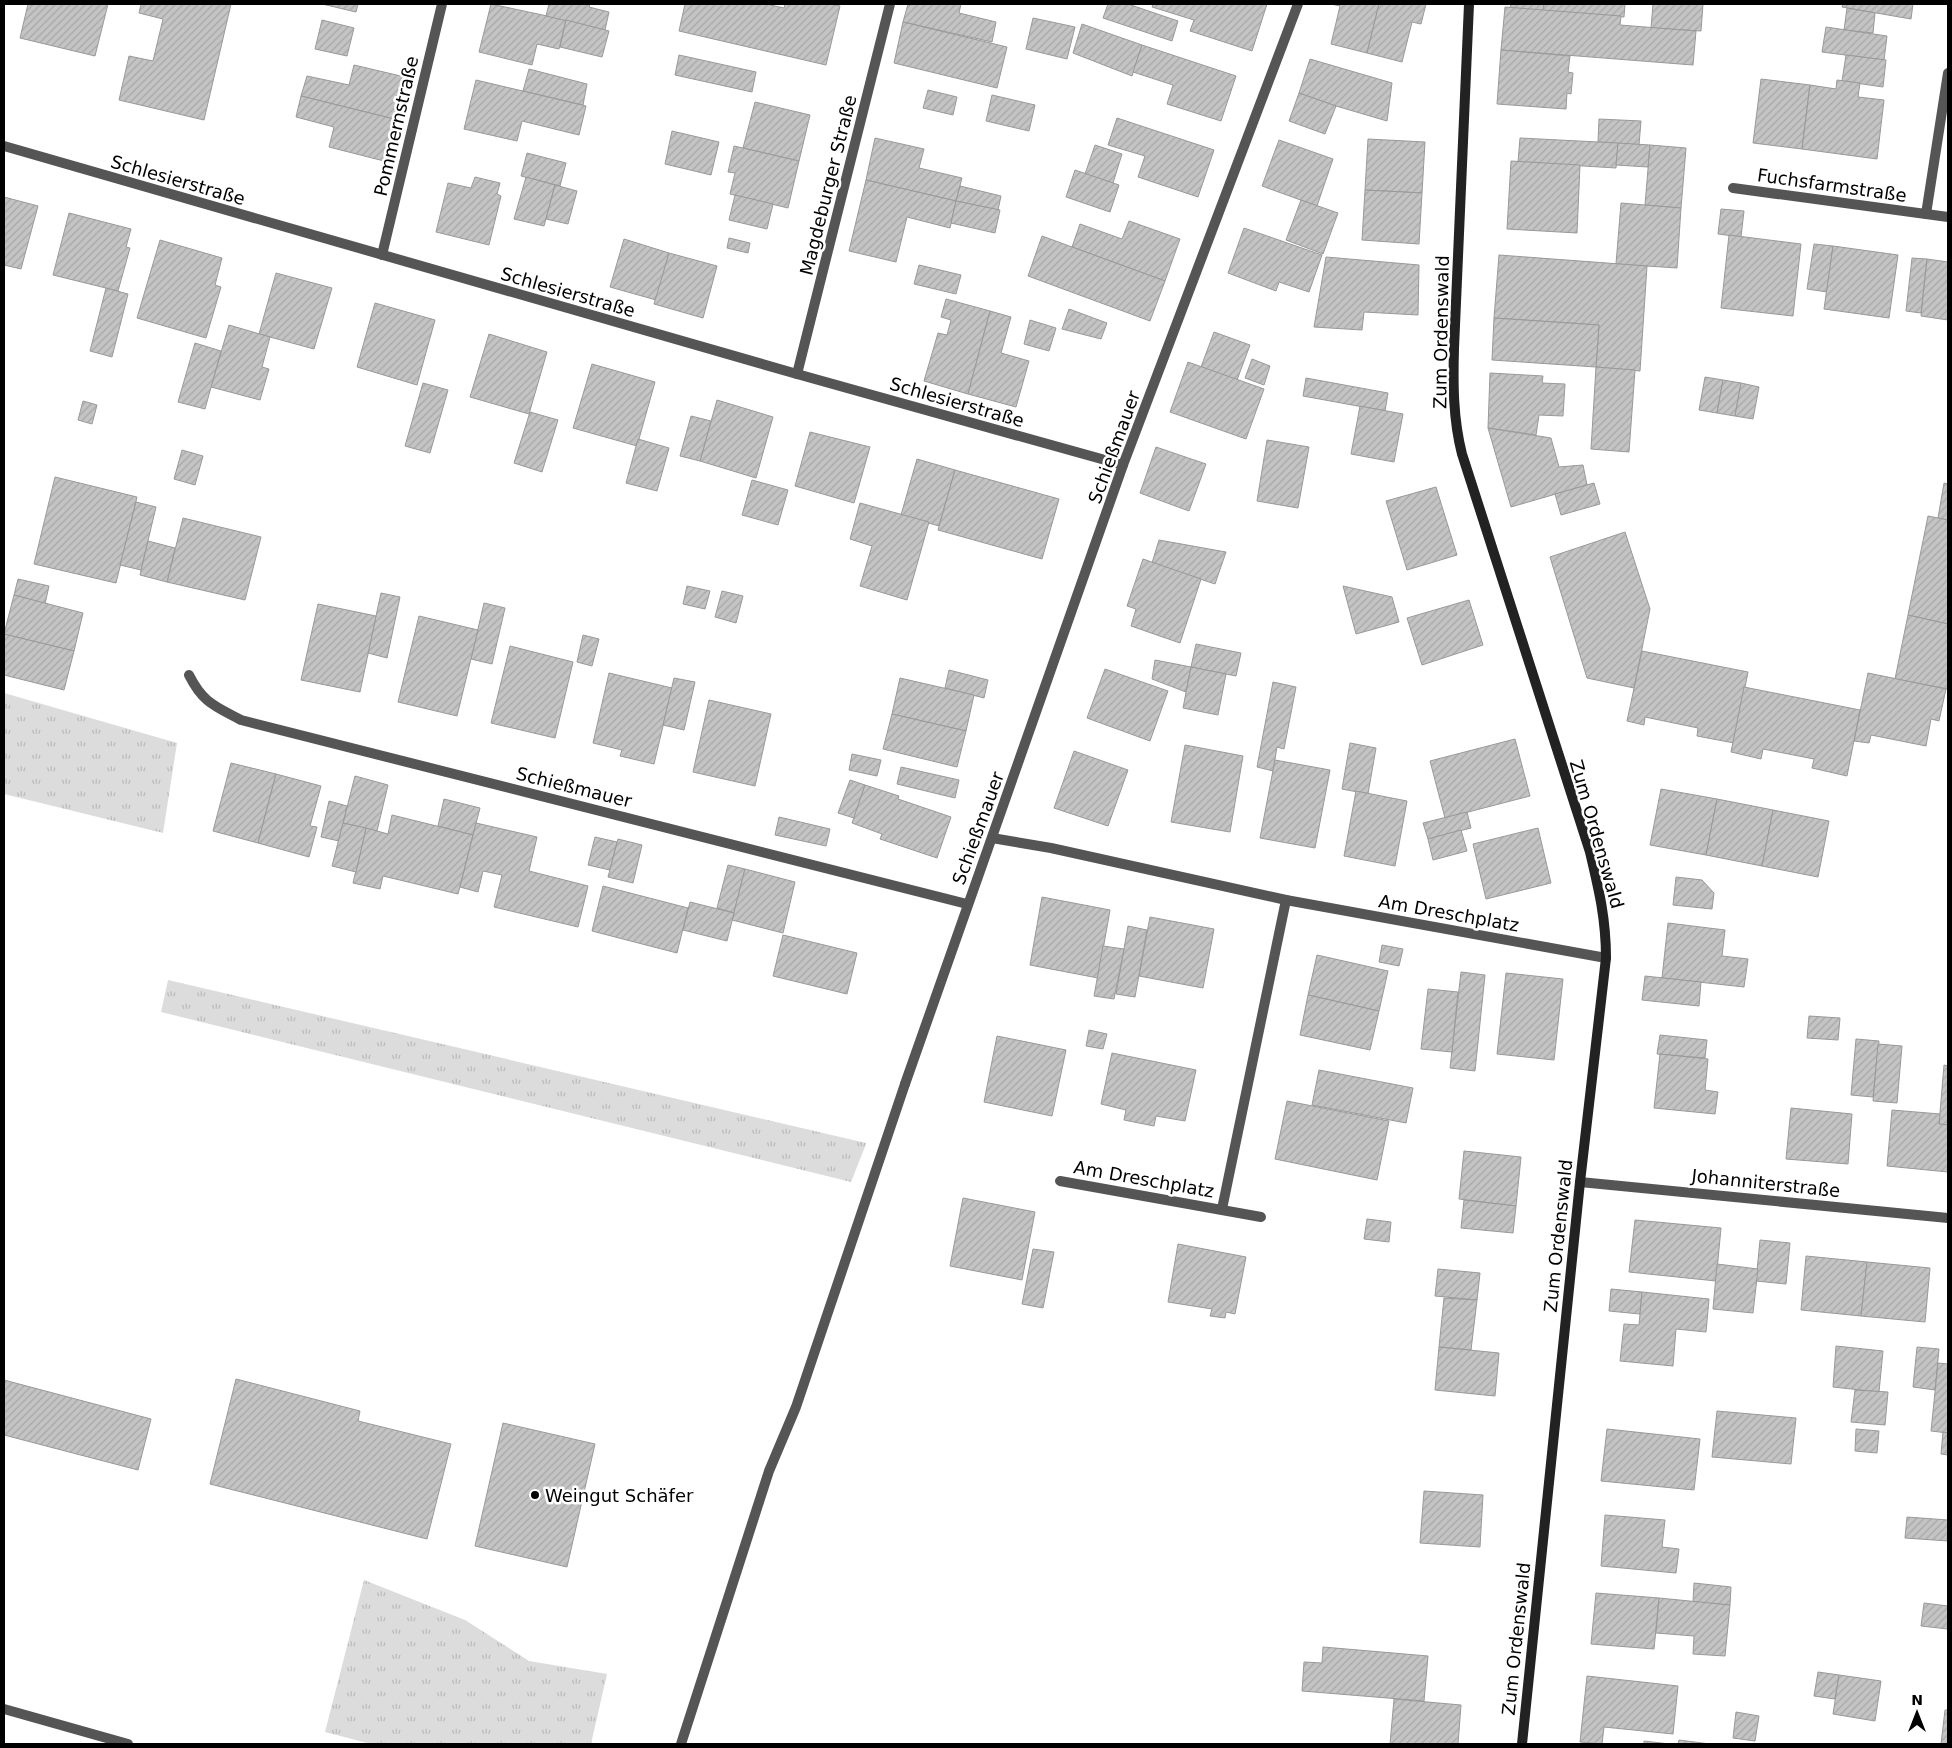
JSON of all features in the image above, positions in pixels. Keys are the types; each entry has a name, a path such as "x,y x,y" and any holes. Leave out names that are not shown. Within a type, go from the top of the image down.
{"street":[{"name":"Pommernstraße","path":"382,255 442,4"},
{"name":"Magdeburger Straße","path":"797,374 890,4"},
{"name":"Schießmauer","path":"681,1744 769,1471 796,1407 967,904 1123,465 1298,4"},
{"name":"Zum Ordenswald","path":"1469,4 1454,348 1453,393 1456,430 1462,454 1590,852 1602,901 1606,928 1606,958 1580,1182 1522,1744"},
{"name":"Fuchsfarmstraße","path":"1926,214 1948,73"},
{"name":"Schlesierstraße","path":"4,146 797,374 1123,465"},
{"name":"Fuchsfarmstraße","path":"1733,188 1948,217"},
{"name":"Schießmauer","path":"189,675 198,692 213,705 241,720 967,904"},
{"name":"Am Dreschplatz","path":"992,838 1051,848 1286,900 1606,958"},
{"name":"Am Dreschplatz","path":"1222,1209 1286,900"},
{"name":"Am Dreschplatz","path":"1060,1181 1261,1217"},
{"name":"Johanniterstraße","path":"1580,1182 1948,1218"},
{"path":"4,1709 128,1744"}],"green space":[{"path":"4,693 177,743 163,833 4,794"},
{"path":"168,980 866,1144 851,1182 161,1012"},
{"path":"364,1580 465,1620 529,1661 607,1674 591,1744 371,1744 325,1732"}],"building":[{"path":"28,4 108,4 95,56 20,38"},
{"path":"141,4 231,4 204,120 119,100 129,56 153,61 163,19 139,13"},
{"path":"322,4 358,4 356,12"},
{"path":"491,4 566,20 559,49 537,44 532,65 479,52"},
{"path":"549,4 590,4 589,7 609,12 605,30 546,16"},
{"path":"685,4 766,4 784,8 785,4 831,4 840,6 826,65 679,31"},
{"path":"908,4 961,4 959,13 996,22 992,42 903,22"},
{"path":"1108,4 1128,4 1178,21 1172,41 1103,18"},
{"path":"1153,4 1267,4 1252,51 1190,31 1194,20 1152,7"},
{"path":"1331,4 1379,4 1367,53 1331,44 1340,6"},
{"path":"1379,4 1426,4 1421,24 1412,22 1402,62 1367,53"},
{"path":"1511,4 1544,4 1543,11 1510,8"},
{"path":"1544,4 1625,4 1624,17 1543,11"},
{"path":"1653,4 1703,4 1701,31 1651,28"},
{"path":"1843,4 1913,4 1911,19 1842,7"},
{"path":"1505,7 1621,16 1620,25 1696,31 1693,65 1501,50"},
{"path":"1847,8 1875,13 1873,33 1844,30"},
{"path":"1033,18 1075,27 1067,59 1026,49"},
{"path":"322,20 354,28 347,56 315,49"},
{"path":"566,20 609,31 602,57 560,47"},
{"path":"903,22 1007,47 997,88 894,63"},
{"path":"1082,24 1142,45 1132,76 1073,53"},
{"path":"1826,27 1887,36 1884,60 1822,52"},
{"path":"1142,45 1236,76 1221,121 1167,104 1173,85 1133,72"},
{"path":"1501,50 1570,56 1568,72 1573,73 1571,94 1567,93 1566,109 1497,104"},
{"path":"679,55 756,72 752,92 675,75"},
{"path":"1846,55 1886,60 1883,87 1842,81"},
{"path":"1310,59 1392,83 1387,121 1299,93"},
{"path":"354,65 405,77 394,119 301,96 307,76 349,85"},
{"path":"529,69 587,84 583,105 523,91"},
{"path":"1761,79 1810,85 1802,149 1753,143"},
{"path":"476,80 586,106 579,135 522,121 517,141 464,129"},
{"path":"1837,80 1860,83 1858,97 1884,100 1877,159 1802,149 1810,85 1836,89"},
{"path":"928,90 957,97 953,115 923,108"},
{"path":"1299,93 1336,106 1325,134 1289,121"},
{"path":"992,95 1035,105 1029,131 986,121"},
{"path":"301,96 394,119 384,161 329,147 334,127 296,117"},
{"path":"755,102 810,115 799,161 743,148"},
{"path":"1117,118 1214,150 1198,197 1138,177 1145,156 1108,145"},
{"path":"1599,119 1641,121 1639,145 1598,142"},
{"path":"672,131 719,142 711,175 665,164"},
{"path":"875,138 924,149 919,168 962,178 956,201 866,180"},
{"path":"1520,138 1618,143 1616,168 1518,162"},
{"path":"1368,139 1425,142 1422,193 1365,190"},
{"path":"1279,140 1333,159 1317,206 1262,186"},
{"path":"1618,143 1650,145 1648,167 1616,165"},
{"path":"1095,145 1122,154 1113,183 1085,174"},
{"path":"1650,145 1686,148 1681,208 1645,205"},
{"path":"734,146 799,161 788,208 730,194 735,173 728,172"},
{"path":"527,153 566,163 560,186 521,176"},
{"path":"1511,161 1580,165 1577,233 1507,229"},
{"path":"1075,170 1119,185 1110,212 1066,197"},
{"path":"475,177 500,183 497,194 501,196 489,245 436,232 448,183 471,188"},
{"path":"526,177 555,185 544,226 514,219"},
{"path":"866,180 956,201 950,228 907,217 896,262 849,251"},
{"path":"555,185 577,191 568,224 546,219"},
{"path":"960,186 1001,196 998,210 956,201"},
{"path":"1365,190 1422,193 1419,244 1362,240"},
{"path":"735,195 773,204 767,229 729,220"},
{"path":"4,197 38,206 21,269 4,265"},
{"path":"1301,200 1338,213 1323,254 1286,240"},
{"path":"956,201 1000,210 995,233 951,223"},
{"path":"1621,203 1681,208 1677,268 1616,264"},
{"path":"1721,209 1744,211 1741,237 1718,234"},
{"path":"69,213 131,229 126,247 130,248 118,291 53,275"},
{"path":"1129,221 1180,239 1165,281 1072,247 1080,224 1122,239"},
{"path":"1244,228 1322,255 1309,292 1279,282 1276,291 1228,273"},
{"path":"1729,235 1801,244 1793,316 1721,308"},
{"path":"1042,236 1165,281 1150,321 1028,276"},
{"path":"729,238 750,243 748,253 727,248"},
{"path":"624,239 669,253 656,300 610,287"},
{"path":"160,240 222,258 215,285 221,287 206,338 137,318"},
{"path":"1814,244 1833,246 1827,292 1807,289"},
{"path":"1833,246 1898,255 1889,318 1824,309"},
{"path":"669,253 717,266 703,318 654,304"},
{"path":"1499,255 1647,266 1640,371 1596,367 1599,325 1494,318"},
{"path":"1326,257 1419,265 1418,315 1364,312 1362,330 1314,327"},
{"path":"1912,258 1927,259 1921,313 1906,311"},
{"path":"1927,259 1948,262 1948,320 1921,316"},
{"path":"919,265 961,275 956,294 914,284"},
{"path":"276,273 332,288 314,349 259,334"},
{"path":"106,288 128,294 112,357 90,351"},
{"path":"946,299 990,311 968,394 924,381 938,333 947,335 951,320 941,317"},
{"path":"375,303 435,320 417,385 357,367"},
{"path":"1069,309 1107,323 1101,339 1062,329"},
{"path":"990,311 1011,317 1001,353 1029,361 1016,407 968,394"},
{"path":"1494,318 1599,325 1596,367 1492,360"},
{"path":"1030,320 1056,328 1049,351 1024,344"},
{"path":"229,325 270,337 262,367 269,369 260,400 211,387"},
{"path":"1214,332 1250,345 1237,380 1201,367"},
{"path":"489,334 547,352 529,414 470,397"},
{"path":"195,343 221,351 205,409 178,402"},
{"path":"1252,359 1270,366 1264,385 1245,378"},
{"path":"1188,362 1264,389 1246,439 1170,412"},
{"path":"592,364 655,382 637,446 573,428"},
{"path":"1596,367 1635,370 1629,452 1591,449"},
{"path":"1490,373 1543,376 1542,383 1565,384 1563,416 1539,415 1536,435 1488,428"},
{"path":"1705,377 1723,380 1717,413 1699,410"},
{"path":"1306,378 1388,393 1385,411 1303,396"},
{"path":"1723,380 1741,383 1735,416 1717,413"},
{"path":"423,383 448,390 430,453 405,446"},
{"path":"1741,383 1759,387 1753,419 1735,416"},
{"path":"717,400 773,417 756,478 700,461"},
{"path":"83,401 97,405 92,424 78,420"},
{"path":"1360,406 1403,414 1394,462 1351,454"},
{"path":"530,412 558,420 542,472 514,463"},
{"path":"691,416 711,421 700,461 680,456"},
{"path":"1488,428 1551,438 1559,467 1583,465 1587,485 1511,507"},
{"path":"810,432 870,447 854,503 795,486"},
{"path":"638,439 669,448 657,491 626,483"},
{"path":"1267,440 1309,447 1298,508 1257,501"},
{"path":"1156,447 1206,464 1189,511 1140,493"},
{"path":"182,450 203,456 195,485 174,479"},
{"path":"917,459 955,470 939,526 901,515"},
{"path":"955,470 1059,499 1042,559 938,530"},
{"path":"55,477 137,497 116,583 34,564"},
{"path":"752,480 788,490 778,525 742,515"},
{"path":"1594,483 1600,504 1561,515 1555,494"},
{"path":"1944,483 1948,484 1948,520 1938,518"},
{"path":"1436,487 1457,555 1407,570 1386,501"},
{"path":"136,502 156,507 141,570 120,565"},
{"path":"860,503 929,522 907,600 860,586 872,546 850,539"},
{"path":"1928,516 1948,520 1948,624 1908,615"},
{"path":"183,518 261,537 245,600 167,582"},
{"path":"1625,532 1650,609 1634,688 1587,678 1550,557"},
{"path":"1159,540 1226,552 1215,584 1152,563"},
{"path":"148,541 175,548 167,582 140,575"},
{"path":"1143,559 1201,579 1180,643 1131,626 1136,609 1127,606"},
{"path":"18,579 49,586 45,604 14,595"},
{"path":"687,586 710,591 705,609 683,604"},
{"path":"1343,586 1392,597 1399,622 1356,634"},
{"path":"722,591 743,596 736,623 715,617"},
{"path":"381,593 400,597 387,658 368,653"},
{"path":"14,595 83,613 74,651 4,634"},
{"path":"1469,600 1483,645 1422,665 1407,618"},
{"path":"484,603 505,608 492,664 471,659"},
{"path":"318,604 376,616 360,692 301,680"},
{"path":"1908,615 1948,624 1948,689 1895,679"},
{"path":"419,616 478,630 457,716 398,702"},
{"path":"4,634 74,651 64,690 4,675"},
{"path":"583,635 599,639 592,666 577,662"},
{"path":"1196,644 1241,653 1236,676 1191,667"},
{"path":"510,646 573,662 555,738 491,723"},
{"path":"1642,651 1748,672 1734,743 1697,736 1698,728 1645,717 1644,725 1627,721"},
{"path":"1155,660 1191,667 1186,692 1152,679"},
{"path":"1191,667 1226,674 1218,715 1183,708"},
{"path":"1105,669 1168,691 1150,741 1087,718"},
{"path":"949,670 988,680 984,698 945,688"},
{"path":"609,673 672,688 654,764 620,756 622,750 593,743"},
{"path":"1868,673 1946,689 1939,721 1931,719 1926,746 1871,735 1869,743 1854,741"},
{"path":"674,678 695,682 684,730 663,725"},
{"path":"900,678 974,695 966,731 892,714"},
{"path":"1273,682 1296,687 1284,749 1277,747 1273,771 1257,767"},
{"path":"1744,687 1860,710 1847,776 1812,768 1814,759 1763,749 1761,759 1731,752"},
{"path":"709,700 771,714 755,786 693,772"},
{"path":"892,714 966,731 957,767 883,749"},
{"path":"1515,739 1530,796 1445,818 1430,761"},
{"path":"1350,743 1376,748 1368,794 1342,789"},
{"path":"1185,745 1243,756 1230,832 1171,822"},
{"path":"1074,751 1128,770 1108,826 1054,808"},
{"path":"852,754 881,760 877,776 849,770"},
{"path":"1275,760 1330,770 1315,848 1260,838"},
{"path":"231,763 276,774 258,843 213,831"},
{"path":"901,767 959,780 955,798 897,784"},
{"path":"276,774 321,786 310,826 317,827 309,857 258,843"},
{"path":"355,776 388,785 377,831 343,823"},
{"path":"850,780 865,785 854,818 838,813"},
{"path":"865,785 899,796 898,799 951,817 937,858 880,839 882,834 852,823"},
{"path":"1661,789 1717,799 1706,855 1650,845"},
{"path":"1356,791 1407,801 1395,866 1344,856"},
{"path":"444,799 480,808 473,835 438,826"},
{"path":"1717,799 1773,810 1762,866 1706,855"},
{"path":"329,801 347,806 339,841 321,837"},
{"path":"1773,810 1829,821 1818,877 1762,866"},
{"path":"1467,812 1471,828 1428,839 1423,823"},
{"path":"392,815 473,835 458,894 383,876 380,889 353,883 366,828 388,834"},
{"path":"779,817 830,829 826,846 775,835"},
{"path":"343,823 366,828 356,872 332,866"},
{"path":"476,823 537,837 529,871 588,886 578,927 494,907 502,875 483,871 478,892 460,887"},
{"path":"1538,828 1551,883 1486,899 1473,844"},
{"path":"1461,830 1467,851 1433,860 1428,839"},
{"path":"595,837 617,842 610,870 588,865"},
{"path":"618,839 642,845 633,883 608,877"},
{"path":"728,865 745,869 734,913 717,908"},
{"path":"745,869 795,882 783,933 732,920"},
{"path":"1676,877 1702,880 1714,893 1712,909 1673,905"},
{"path":"603,886 688,908 677,953 592,931"},
{"path":"1042,897 1110,910 1098,978 1030,965"},
{"path":"690,902 734,913 727,941 683,930"},
{"path":"1150,917 1214,929 1203,988 1139,976"},
{"path":"1668,923 1725,930 1722,956 1748,959 1744,987 1662,978"},
{"path":"1128,926 1147,930 1135,997 1116,994"},
{"path":"783,935 857,953 847,994 773,976"},
{"path":"1382,945 1403,949 1399,966 1379,962"},
{"path":"1103,946 1124,949 1114,999 1094,996"},
{"path":"1317,955 1388,971 1379,1011 1308,995"},
{"path":"1461,972 1485,975 1475,1071 1450,1068"},
{"path":"1506,973 1563,979 1554,1060 1497,1054"},
{"path":"1645,976 1701,982 1699,1006 1642,1000"},
{"path":"1428,989 1458,992 1452,1052 1421,1049"},
{"path":"1308,995 1379,1011 1370,1050 1300,1035"},
{"path":"1809,1016 1840,1018 1838,1040 1807,1038"},
{"path":"1089,1030 1107,1034 1103,1049 1086,1046"},
{"path":"1660,1035 1707,1040 1705,1058 1657,1054"},
{"path":"997,1036 1066,1050 1052,1116 984,1102"},
{"path":"1856,1039 1879,1041 1873,1097 1851,1095"},
{"path":"1878,1044 1902,1046 1897,1103 1873,1101"},
{"path":"1112,1053 1196,1070 1185,1121 1156,1116 1154,1126 1124,1120 1126,1110 1101,1104"},
{"path":"1660,1054 1708,1059 1705,1090 1718,1092 1715,1114 1654,1108"},
{"path":"1944,1065 1948,1066 1948,1125 1939,1124"},
{"path":"1319,1070 1413,1088 1406,1123 1312,1105"},
{"path":"1287,1101 1389,1121 1377,1180 1275,1159"},
{"path":"1791,1108 1852,1114 1848,1164 1786,1159"},
{"path":"1892,1110 1940,1114 1939,1124 1948,1125 1948,1172 1887,1166"},
{"path":"1464,1151 1521,1157 1516,1206 1459,1199"},
{"path":"963,1198 1035,1212 1022,1280 950,1266"},
{"path":"1464,1200 1516,1206 1513,1233 1461,1228"},
{"path":"1367,1219 1391,1222 1389,1242 1364,1239"},
{"path":"1635,1220 1721,1228 1716,1281 1629,1272"},
{"path":"1760,1240 1790,1243 1786,1284 1756,1281"},
{"path":"1178,1244 1246,1257 1235,1314 1226,1312 1225,1318 1210,1316 1212,1309 1168,1302"},
{"path":"1033,1249 1054,1252 1043,1308 1022,1304"},
{"path":"1806,1256 1867,1262 1861,1316 1801,1310"},
{"path":"1867,1262 1930,1268 1925,1322 1861,1316"},
{"path":"1717,1264 1758,1269 1753,1313 1713,1309"},
{"path":"1438,1269 1480,1273 1477,1300 1435,1296"},
{"path":"1611,1289 1642,1292 1640,1314 1609,1311"},
{"path":"1642,1292 1709,1299 1706,1332 1676,1329 1673,1366 1620,1361 1624,1324 1639,1325"},
{"path":"1444,1298 1477,1300 1471,1350 1439,1347"},
{"path":"1836,1346 1883,1351 1879,1392 1833,1387"},
{"path":"1439,1347 1499,1353 1495,1396 1435,1390"},
{"path":"1917,1347 1939,1349 1935,1390 1913,1387"},
{"path":"1938,1363 1948,1364 1948,1433 1931,1431"},
{"path":"236,1379 360,1411 358,1421 451,1444 427,1539 210,1484"},
{"path":"4,1380 151,1419 138,1470 4,1435"},
{"path":"1855,1390 1888,1392 1885,1425 1851,1422"},
{"path":"1717,1411 1796,1418 1791,1464 1712,1457"},
{"name":"Weingut Schäfer","path":"503,1423 595,1444 567,1567 475,1546"},
{"path":"1607,1429 1700,1439 1694,1490 1601,1481"},
{"path":"1856,1429 1879,1431 1877,1453 1855,1451"},
{"path":"1943,1432 1948,1433 1948,1455 1941,1454"},
{"path":"1424,1491 1483,1495 1480,1547 1420,1543"},
{"path":"1605,1515 1665,1520 1662,1547 1679,1549 1676,1573 1601,1566"},
{"path":"1907,1517 1948,1520 1948,1541 1905,1538"},
{"path":"1694,1583 1731,1587 1730,1605 1693,1602"},
{"path":"1596,1593 1659,1598 1654,1649 1591,1644"},
{"path":"1659,1598 1730,1605 1725,1656 1693,1654 1694,1636 1656,1633"},
{"path":"1924,1603 1948,1606 1948,1629 1921,1626"},
{"path":"1323,1647 1428,1656 1424,1701 1302,1691 1304,1662 1322,1663"},
{"path":"1818,1672 1839,1675 1835,1699 1814,1696"},
{"path":"1839,1675 1881,1681 1875,1721 1833,1714"},
{"path":"1587,1676 1678,1686 1673,1734 1604,1727 1602,1744 1580,1742"},
{"path":"1394,1699 1461,1705 1458,1744 1390,1744"},
{"path":"1945,1710 1948,1710 1948,1744 1941,1744"},
{"path":"1736,1712 1759,1716 1755,1741 1733,1738"},
{"path":"1679,1740 1710,1744 1678,1744"},
{"path":"1644,1741 1670,1744 1644,1744"}],"place":[{"name":"Weingut Schäfer","path":"535,1495"}]}
